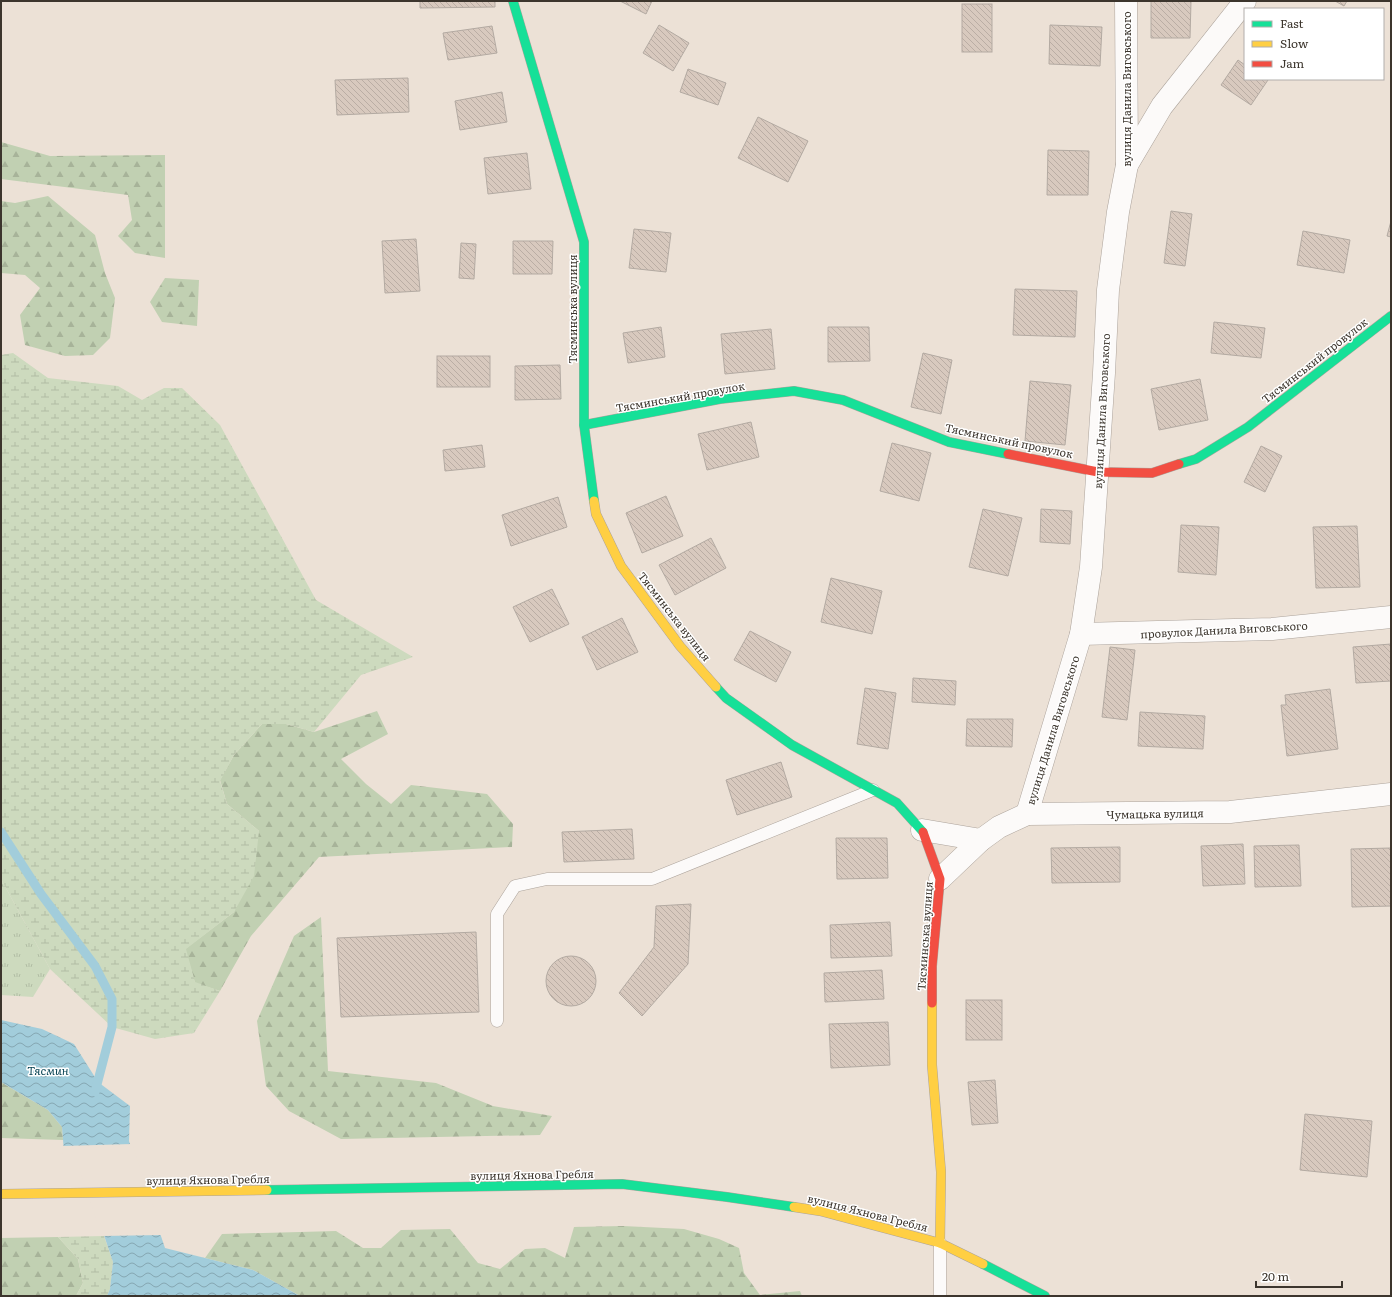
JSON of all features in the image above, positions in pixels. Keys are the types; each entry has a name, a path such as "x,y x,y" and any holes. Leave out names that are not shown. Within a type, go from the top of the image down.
{"street":[{"name":"Тясминська вулиця","path":"513,1 584,242 584,425 596,514 621,566 680,646 726,698 792,745 897,803 922,830 940,879 932,966 932,1064 941,1172 940,1243"},
{"name":"вулиця Данила Виговського","path":"1027,814 1081,634 1091,567 1108,290 1118,212 1127,165 1126,1"},
{"path":"1127,165 1162,106 1245,1"},
{"name":"Тясминський провулок","path":"584,425 720,399 794,391 843,400 949,442 1098,472 1152,473 1196,459 1248,427 1391,316"},
{"name":"провулок Данила Виговського","path":"1081,634 1272,629 1391,617"},
{"name":"Чумацька вулиця","path":"940,879 980,840 999,827 1027,814 1230,812 1391,794"},
{"path":"922,830 980,840"},
{"name":"вулиця Яхнова Гребля","path":"1,1194 622,1184 726,1196 820,1211 940,1243 1020,1282 1045,1296"}],"lane":[{"path":"497,1021 497,914 515,886 547,879 652,879 873,790"},
{"path":"940,1243 940,1296"}],"green space":[{"path":"1,142 50,156 165,155 165,258 135,253 118,236 132,220 128,195 1,179"},
{"path":"48,196 95,235 105,273 115,298 110,338 93,355 65,356 25,345 20,315 40,288 25,275 1,273 1,201 15,203"},
{"path":"165,278 199,280 197,326 162,322 150,302"},
{"path":"13,353 48,378 118,386 142,400 164,388 182,388 220,425 316,600 413,657 361,675 314,732 286,724 262,724 234,755 220,781 227,804 259,831 254,876 234,912 186,949 195,982 220,991 194,1033 155,1039 112,1027 50,969 1,879 1,355"},
{"path":"377,711 388,734 341,759 366,784 391,804 411,785 487,794 513,824 512,847 319,857 251,936 220,991 195,983 185,949 234,912 259,831 227,804 220,780 234,755 262,724 286,724 314,732"},
{"path":"1,879 50,969 33,997 1,995"},
{"path":"321,917 328,1071 436,1083 493,1106 552,1116 540,1135 341,1139 289,1111 266,1086 257,1021 294,936"},
{"path":"1,1082 48,1110 62,1127 63,1140 1,1138"},
{"path":"623,1226 684,1229 719,1239 739,1248 744,1273 760,1295 800,1291 802,1296 300,1296 253,1270 205,1258 222,1234 336,1231 363,1248 381,1248 401,1230 450,1229 478,1263 500,1269 525,1249 545,1248 565,1258 574,1227"},
{"path":"104,1236 113,1262 110,1289 107,1296 76,1296 83,1283 78,1259 58,1237"},
{"path":"58,1237 78,1259 83,1283 76,1296 1,1296 1,1238"}],"water":[{"name":"Тясмин","path":"1,1020 42,1029 74,1044 98,1082 130,1106 129,1141 165,1248 253,1270 300,1296 107,1296 110,1289 113,1262 77,1155 64,1152 62,1127 48,1110 1,1082"}],"pier":[{"path":"132,1144 163,1235 102,1236 75,1157 63,1154 62,1146"}],"building":[{"path":"420,1 495,1 495,7 420,8"},
{"path":"620,1 652,1 646,14"},
{"path":"1151,1 1191,1 1190,38 1151,38"},
{"path":"1335,1 1347,1 1344,6"},
{"path":"962,4 992,4 992,52 962,52"},
{"path":"659,25 689,43 673,71 643,53"},
{"path":"1050,25 1102,27 1100,66 1049,64"},
{"path":"492,26 497,53 448,60 443,33"},
{"path":"1238,60 1244,64 1244,80 1268,80 1251,105 1221,85"},
{"path":"688,69 726,83 718,105 680,92"},
{"path":"408,78 409,112 337,115 335,80"},
{"path":"502,92 507,122 460,130 455,101"},
{"path":"758,117 808,141 788,182 738,158"},
{"path":"1048,150 1089,151 1088,195 1047,195"},
{"path":"527,153 531,189 488,194 484,158"},
{"path":"1171,211 1192,214 1185,266 1164,263"},
{"path":"1391,221 1391,237 1387,236"},
{"path":"634,229 671,233 666,272 629,268"},
{"path":"1303,231 1350,240 1344,273 1297,265"},
{"path":"416,239 420,291 385,293 382,241"},
{"path":"513,241 553,241 552,274 513,274"},
{"path":"461,243 476,244 474,279 459,278"},
{"path":"1015,289 1077,291 1075,337 1013,335"},
{"path":"1214,322 1265,328 1261,358 1211,353"},
{"path":"661,327 665,357 628,363 623,333"},
{"path":"828,327 869,327 870,361 828,362"},
{"path":"771,329 775,369 725,374 721,334"},
{"path":"923,353 952,360 941,414 911,407"},
{"path":"437,356 490,356 490,387 437,387"},
{"path":"560,365 561,399 515,400 515,366"},
{"path":"1200,379 1208,420 1159,430 1151,389"},
{"path":"1030,381 1071,385 1065,445 1025,441"},
{"path":"751,422 759,457 707,470 698,434"},
{"path":"892,443 931,453 919,501 880,491"},
{"path":"482,445 485,467 445,471 443,450"},
{"path":"1261,446 1282,456 1265,492 1244,482"},
{"path":"666,496 683,536 642,553 626,513"},
{"path":"558,497 567,527 511,546 502,515"},
{"path":"983,509 1022,518 1008,576 969,567"},
{"path":"1041,509 1072,511 1070,544 1040,542"},
{"path":"1181,525 1219,527 1216,575 1178,572"},
{"path":"1357,526 1360,587 1316,588 1313,527"},
{"path":"711,538 726,568 675,595 659,565"},
{"path":"831,578 882,591 872,634 821,622"},
{"path":"552,589 569,624 530,642 513,607"},
{"path":"622,618 638,652 597,670 582,637"},
{"path":"750,631 791,652 776,682 734,660"},
{"path":"1391,644 1391,681 1356,683 1353,647"},
{"path":"1110,647 1135,650 1127,720 1102,717"},
{"path":"913,678 956,681 955,705 912,702"},
{"path":"865,688 896,693 888,749 857,744"},
{"path":"1330,689 1338,749 1287,756 1281,705 1286,705 1285,695"},
{"path":"1140,712 1205,716 1203,749 1138,746"},
{"path":"967,719 1013,719 1012,747 966,746"},
{"path":"781,762 792,797 737,815 726,780"},
{"path":"632,829 634,859 564,862 562,832"},
{"path":"836,838 887,838 888,878 837,879"},
{"path":"1243,844 1245,884 1203,886 1201,846"},
{"path":"1299,845 1301,886 1255,887 1254,846"},
{"path":"1120,847 1120,882 1052,883 1051,848"},
{"path":"1391,848 1391,906 1352,907 1351,849"},
{"path":"691,904 688,964 642,1016 619,993 654,947 656,906"},
{"path":"890,922 892,956 831,958 830,925"},
{"path":"476,932 479,1012 341,1017 337,938"},
{"path":"566,956 576,956 589,963 596,976 596,986 589,999 576,1006 566,1006 557,1002 550,995 546,986 546,976 550,967 557,960"},
{"path":"882,970 884,999 825,1002 824,973"},
{"path":"966,1000 1002,1000 1002,1040 966,1040"},
{"path":"888,1022 890,1065 831,1068 829,1024"},
{"path":"995,1080 998,1123 972,1125 968,1082"},
{"path":"1305,1114 1372,1121 1367,1177 1300,1170"}],"waterway":[{"path":"1,832 41,894 95,966 112,999 112,1027 95,1092"}],"traffic: fast":[{"path":"513,1 584,242 584,425 594,501"},
{"path":"1179,464 1196,459 1248,427 1391,316"},
{"path":"584,425 720,399 794,391 843,400 949,442 1008,454"},
{"path":"716,687 726,698 792,745 897,803 923,832"},
{"path":"267,1190 622,1184 794,1207"},
{"path":"983,1264 1045,1296"}],"traffic: slow":[{"path":"594,501 596,514 621,566 680,646 716,687"},
{"path":"932,1003 932,1065 941,1172 940,1243"},
{"path":"1,1194 267,1190"},
{"path":"794,1207 820,1211 940,1243 983,1264"}],"traffic: jam":[{"path":"1008,454 1098,472 1152,473 1179,464"},
{"path":"923,832 940,879 932,966 932,1003"}]}
